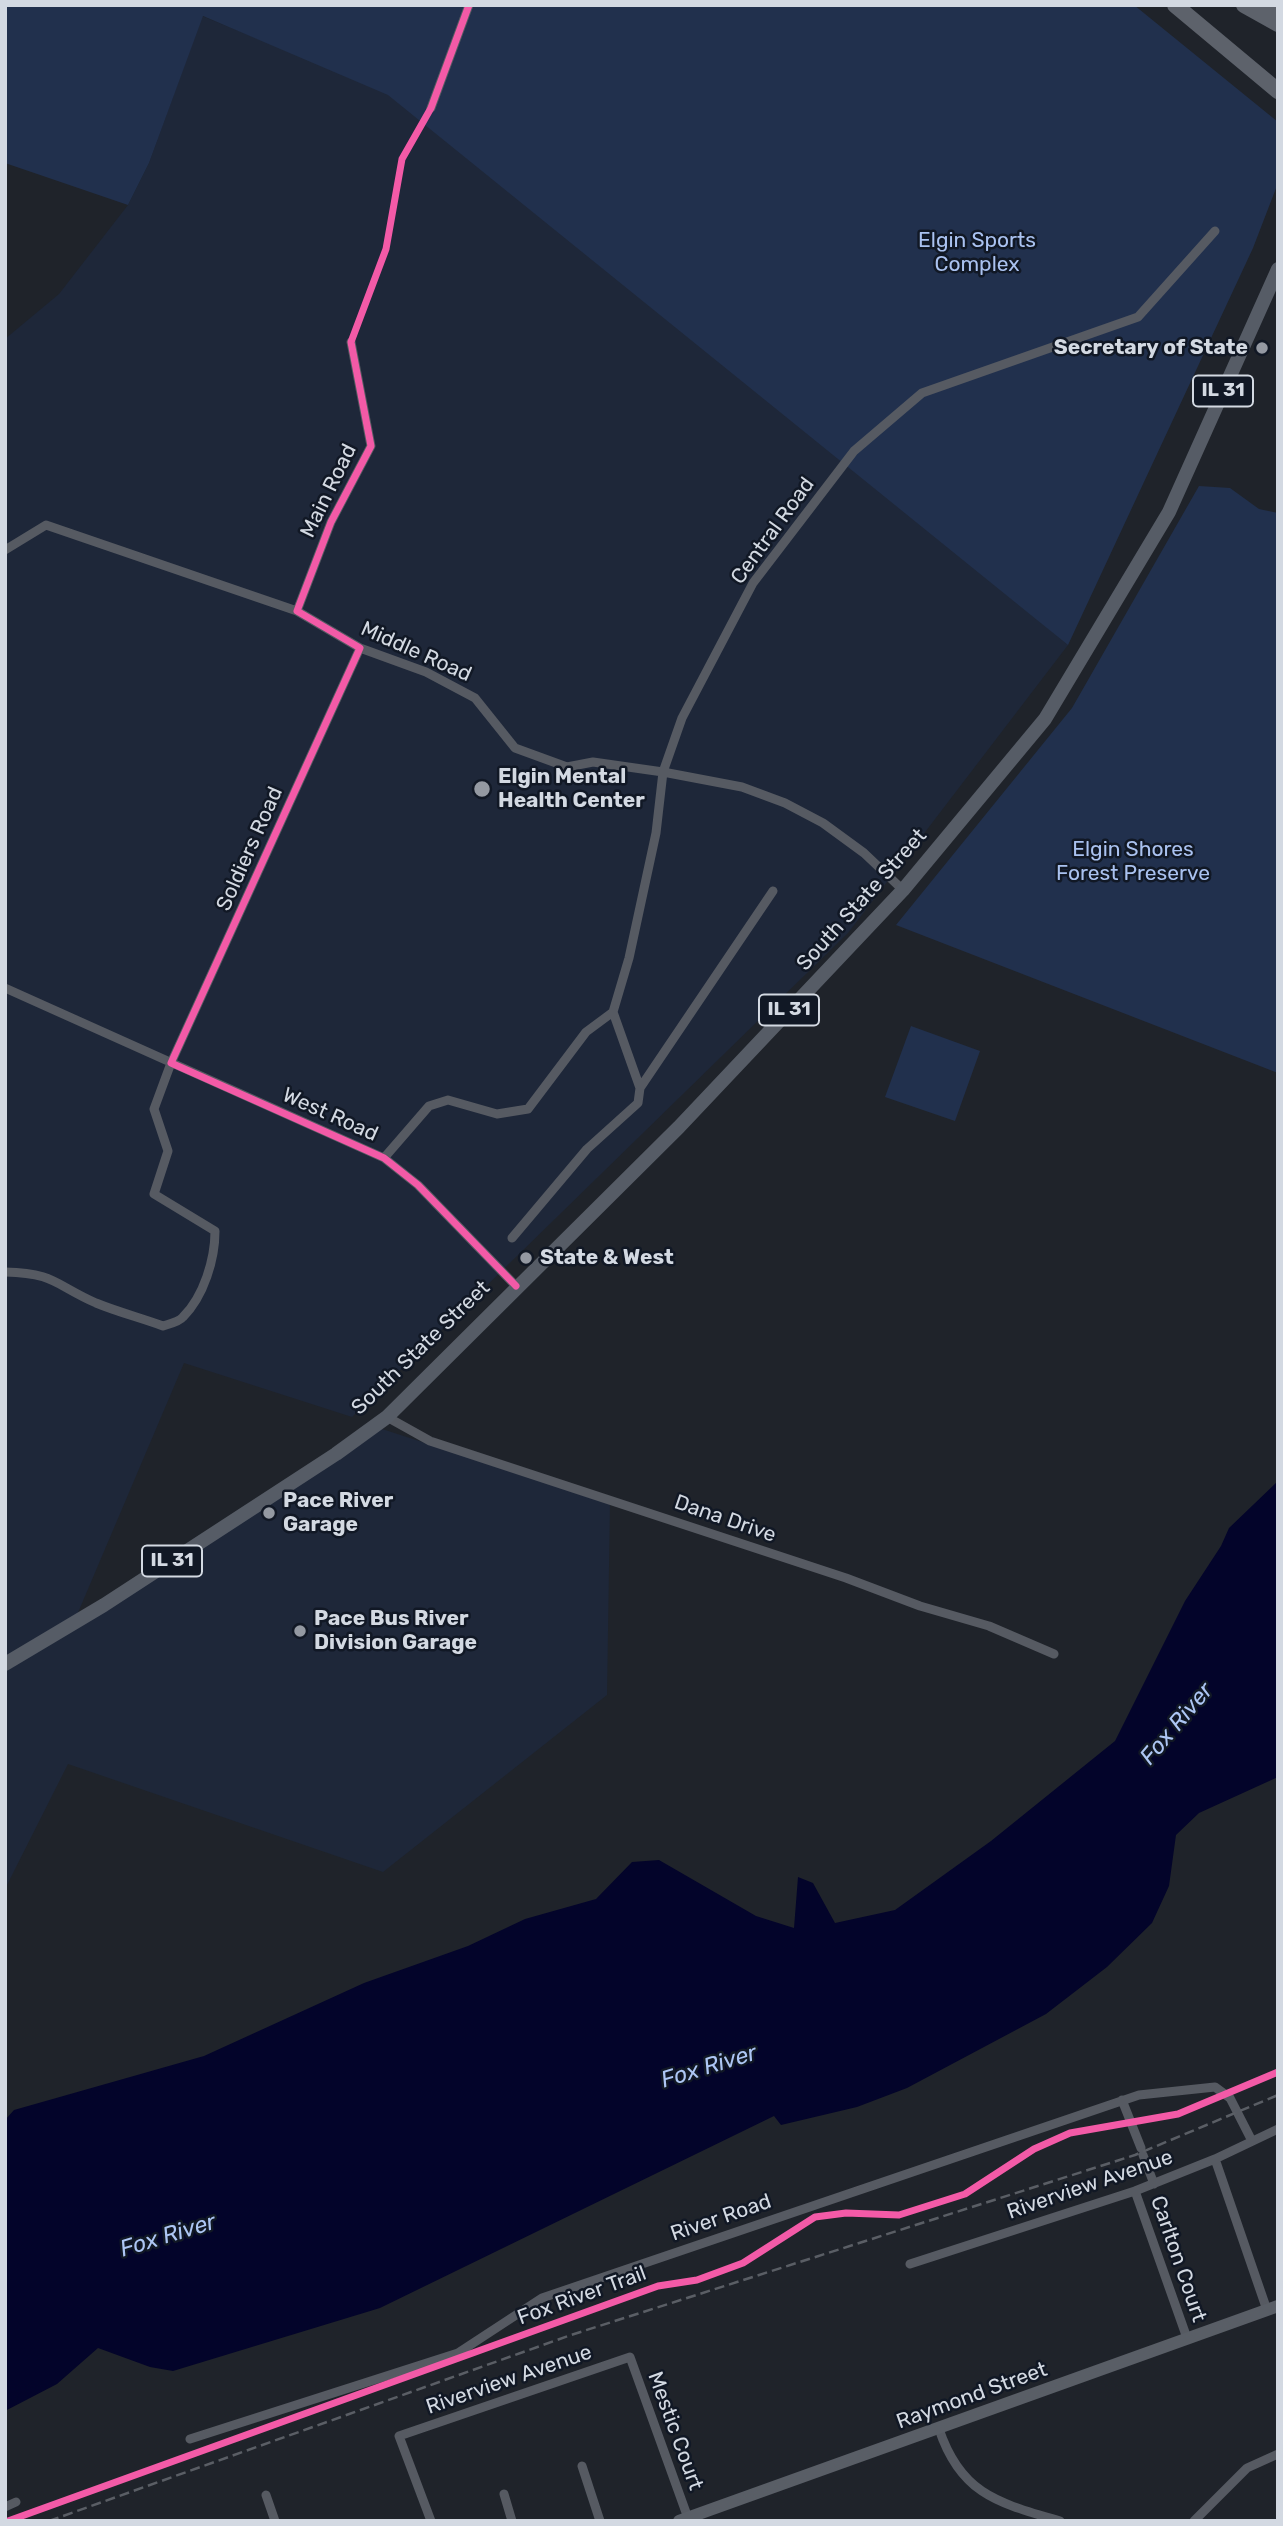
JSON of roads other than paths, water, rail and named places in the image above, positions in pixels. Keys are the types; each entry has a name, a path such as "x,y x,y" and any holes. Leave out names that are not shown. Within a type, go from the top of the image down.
{"highway":[{"path":"1175,5 1278,92"},
{"path":"1244,5 1278,24"},
{"path":"1272,5 1278,9"}],"main road":[{"name":"South State Street","path":"5,1664 104,1605 336,1454 387,1417 679,1127 903,890 1045,719 1107,620 1179,491 1278,269"}],"street":[{"path":"431,108 469,5"},
{"name":"Central Road","path":"613,1012 629,958 654,845 663,772 682,718 753,583 854,451 922,393 1138,317 1215,231"},
{"name":"Main Road","path":"297,611 331,522 372,446 351,342"},
{"name":"Middle Road","path":"5,550 46,525 297,611 360,648 426,673 475,698 515,748 567,768 593,762 743,787 785,803 823,823 864,853 903,890"},
{"name":"Soldiers Road","path":"5,1272 35,1272 60,1281 95,1302 163,1326 183,1318 215,1256 215,1231 153,1194 168,1151 154,1109 171,1063 360,648"},
{"path":"512,1238 587,1149 638,1103 640,1088 773,891"},
{"name":"West Road","path":"5,988 384,1158 418,1185 516,1286"},
{"path":"384,1158 429,1106 448,1100 497,1114 528,1109 586,1032 613,1012 640,1088"},
{"name":"Dana Drive","path":"387,1417 430,1440 920,1606 989,1626 1054,1654"},
{"name":"River Road","path":"190,2439 457,2353 542,2298 1139,2095 1215,2087 1230,2098 1252,2141"},
{"path":"1122,2101 1154,2184"},
{"name":"Riverview Avenue","path":"910,2264 1135,2191 1215,2159 1278,2129"},
{"path":"1215,2159 1272,2308"},
{"name":"Carlton Court","path":"1135,2191 1187,2338"},
{"name":"Raymond Street","path":"683,2519 1272,2308"},
{"name":"Riverview Avenue","path":"431,2521 399,2437 630,2357"},
{"name":"Mestic Court","path":"630,2357 683,2519"},
{"path":"939,2429 952,2463 971,2485 1007,2506 1060,2521"},
{"path":"1194,2521 1247,2468 1278,2454"},
{"path":"582,2466 600,2521"},
{"path":"504,2494 512,2521"},
{"path":"266,2496 275,2521"},
{"path":"5,2507 16,2502"}],"water":[{"name":"Fox River","path":"1278,1481 1278,1777 1199,1813 1176,1835 1169,1886 1152,1923 1107,1967 1046,2014 907,2088 857,2107 781,2125 774,2116 380,2308 173,2371 150,2367 98,2348 57,2384 5,2411 5,2120 14,2110 204,2056 364,1983 468,1946 525,1919 596,1899 632,1862 659,1860 756,1916 794,1928 798,1877 813,1883 835,1923 895,1910 991,1841 1115,1741 1185,1601 1221,1546 1229,1528"}],"railway":[{"path":"49,2521 571,2335 1135,2155 1278,2095"}],"place":[{"name":"Secretary of State","path":"1262,348"},
{"name":"Elgin Mental Health Center","path":"482,789"},
{"name":"State & West","path":"526,1258"},
{"name":"Pace River Garage","path":"269,1513"},
{"name":"Pace Bus River Division Garage","path":"300,1631"}],"park label":[{"name":"Elgin Sports Complex","path":"977,253"},
{"name":"Elgin Shores Forest Preserve","path":"1133,862"}]}
